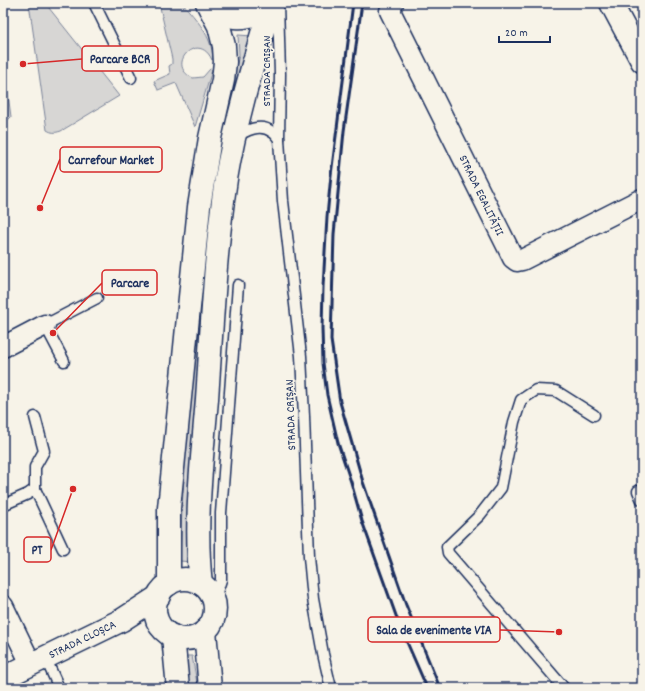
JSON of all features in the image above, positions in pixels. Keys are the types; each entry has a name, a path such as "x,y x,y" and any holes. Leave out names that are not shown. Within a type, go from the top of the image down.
{"main road":[{"path":"208,3 218,12 235,18 252,16 260,12 270,3"},
{"path":"178,688 166,629 156,612 164,590 169,508 198,214 204,175 224,80 224,46 219,26 208,3"},
{"path":"201,584 198,556 200,487 218,251 226,179 248,84 270,3"},
{"path":"611,3 642,61"},
{"path":"122,620 166,629 182,638 192,638 205,631 213,621 215,615 214,601 207,588 201,584 192,580 183,580 164,590"},
{"name":"STRADA CLOȘCA","path":"3,678 122,620 164,590"},
{"path":"205,631 210,688"}],"street":[{"name":"STRADA EGALITĂȚII","path":"393,3 390,11 513,258 517,261 522,260 642,199"},
{"path":"3,347 45,325"},
{"path":"3,606 38,661"}],"lane":[{"path":"94,3 131,78"},
{"name":"STRADA CRIȘAN","path":"278,3 280,74 279,139 283,201 301,356 309,557 313,599 331,688"},
{"path":"234,141 247,130 261,128 272,131 279,139"},
{"path":"214,601 221,580 221,513 238,285"},
{"path":"64,361 45,325 97,298"},
{"path":"564,688 448,554 447,547 480,515 501,488 514,422 521,400 536,390 556,391 594,415"},
{"path":"35,417 44,451 35,467 35,489 63,549"},
{"path":"3,505 28,494 35,489"},
{"path":"38,661 59,688"}],"shaded area":[{"path":"29,3 45,3 119,96 57,132 47,130"},
{"path":"159,3 182,3 203,29 210,43 212,60 206,52 199,48 193,49 187,53 183,59 182,65 185,72 193,78 203,77 210,69 212,70 195,127 176,83 158,90 154,81 170,74 169,66 172,64"},
{"path":"238,35 253,36 230,122 192,562 180,561 182,507 191,376 211,174 239,55"},
{"path":"4,63 11,117 3,125 3,64"},
{"path":"186,656 192,656 198,688 189,688"}],"railway":[{"path":"353,3 327,217 323,287 323,363 327,395 338,443 362,521 399,624 427,688"},
{"path":"362,3 344,131 334,234 331,340 340,402 363,482 406,605 440,688"}],"place":[{"name":"Parcare BCR","path":"23,64"},
{"name":"Carrefour Market","path":"40,208"},
{"name":"Parcare","path":"53,333"},
{"name":"PT","path":"73,489"},
{"name":"Sala de evenimente VIA","path":"559,632"}]}
